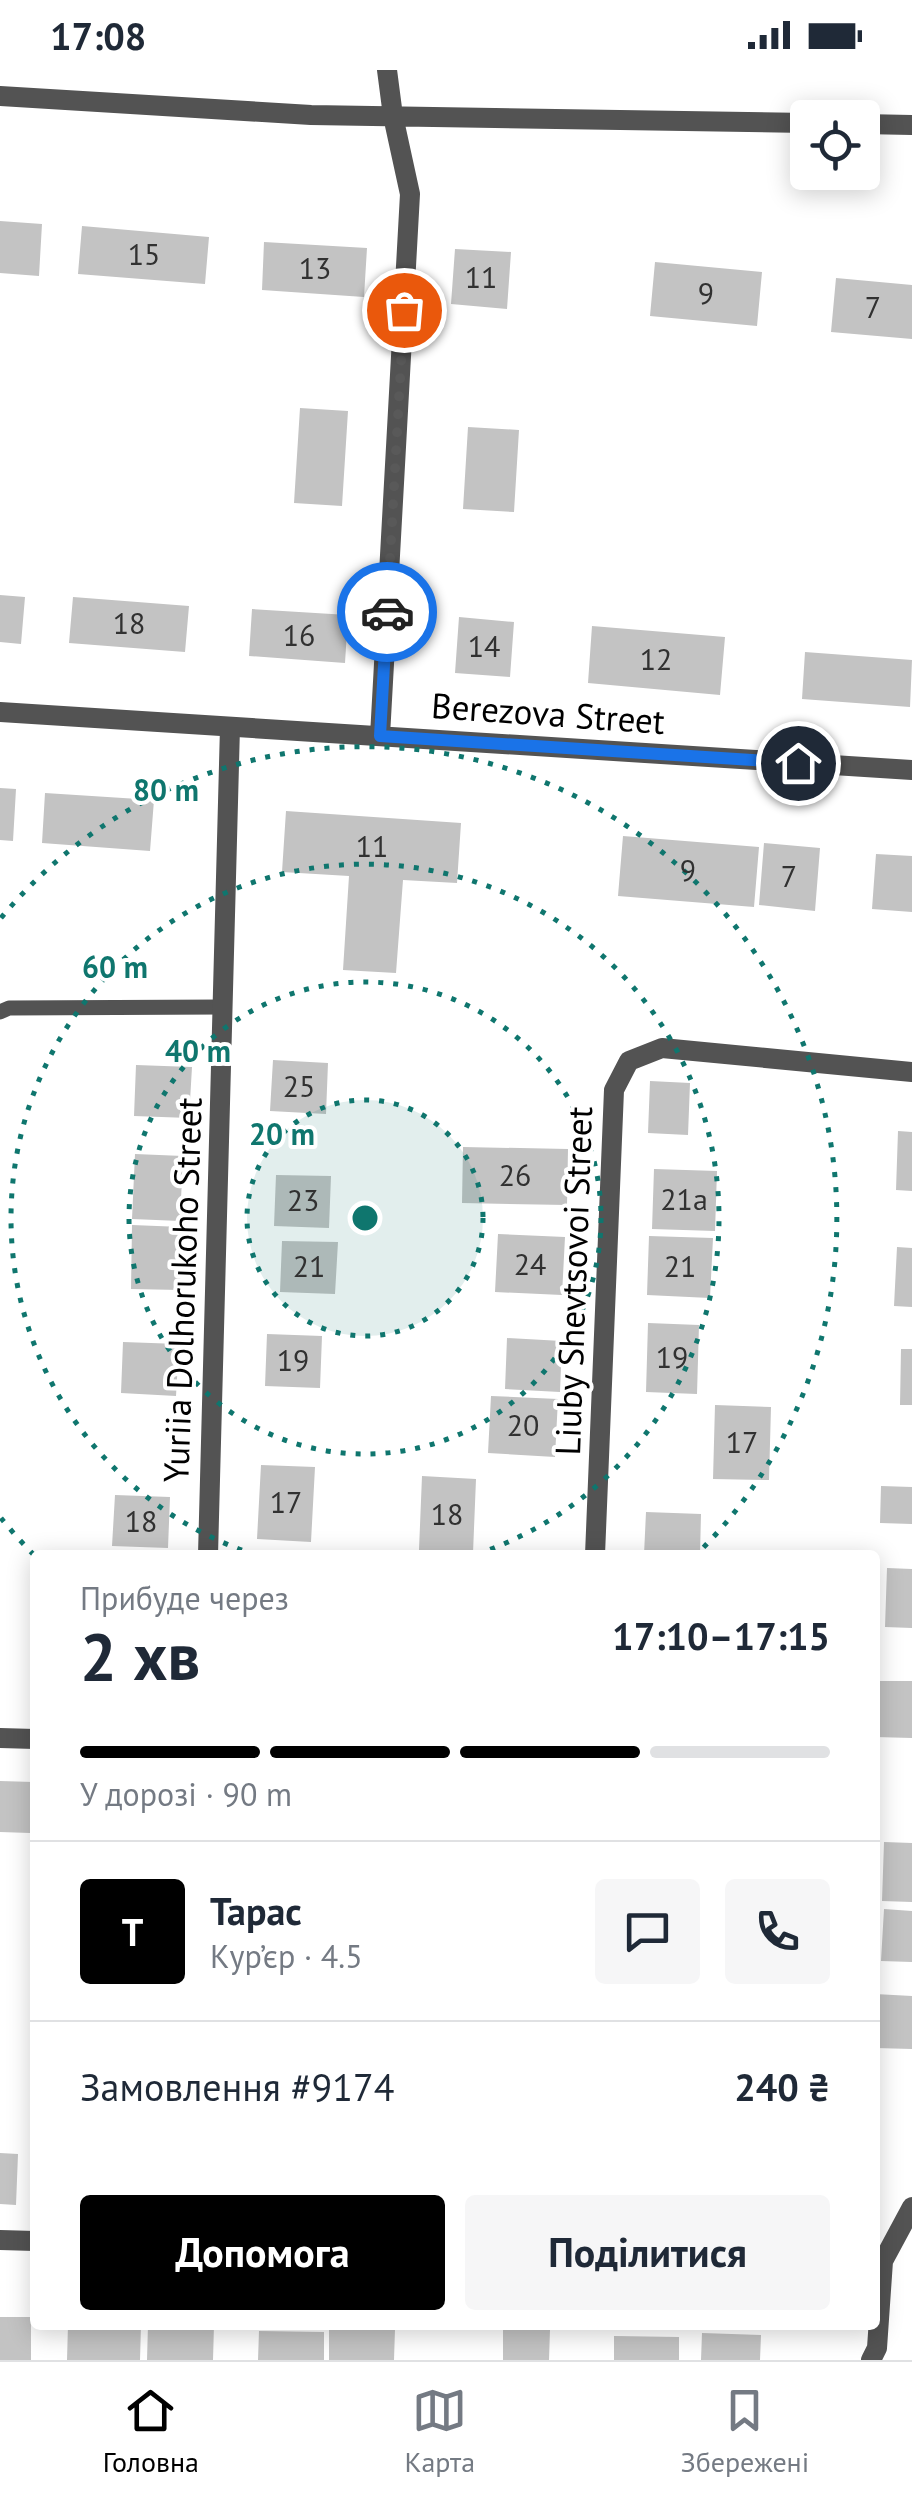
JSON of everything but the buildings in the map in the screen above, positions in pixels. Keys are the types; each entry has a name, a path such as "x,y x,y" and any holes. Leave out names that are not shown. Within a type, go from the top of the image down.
{"street":[{"path":"380,736 410,194 387,70"},
{"path":"0,96 311,115 790,123"},
{"path":"880,124 912,125"},
{"name":"Berezova Street","path":"0,712 912,770"},
{"name":"Yuriia Dolhorukoho Street","path":"208,1550 230,727"},
{"name":"Liuby Shevtsovoi Street","path":"595,1550 614,1090 628,1060 662,1048 912,1072"},
{"path":"0,1738 30,1739"},
{"path":"880,2259 912,2207"},
{"path":"0,2240 30,2241"},
{"path":"871,2360 877,2348 877,2330"}],"lane":[{"path":"0,1012 9,1008 223,1007"}],"way so far":[{"path":"387,612 404,310"}],"route":[{"path":"387,612 380,736 798,763"}]}
